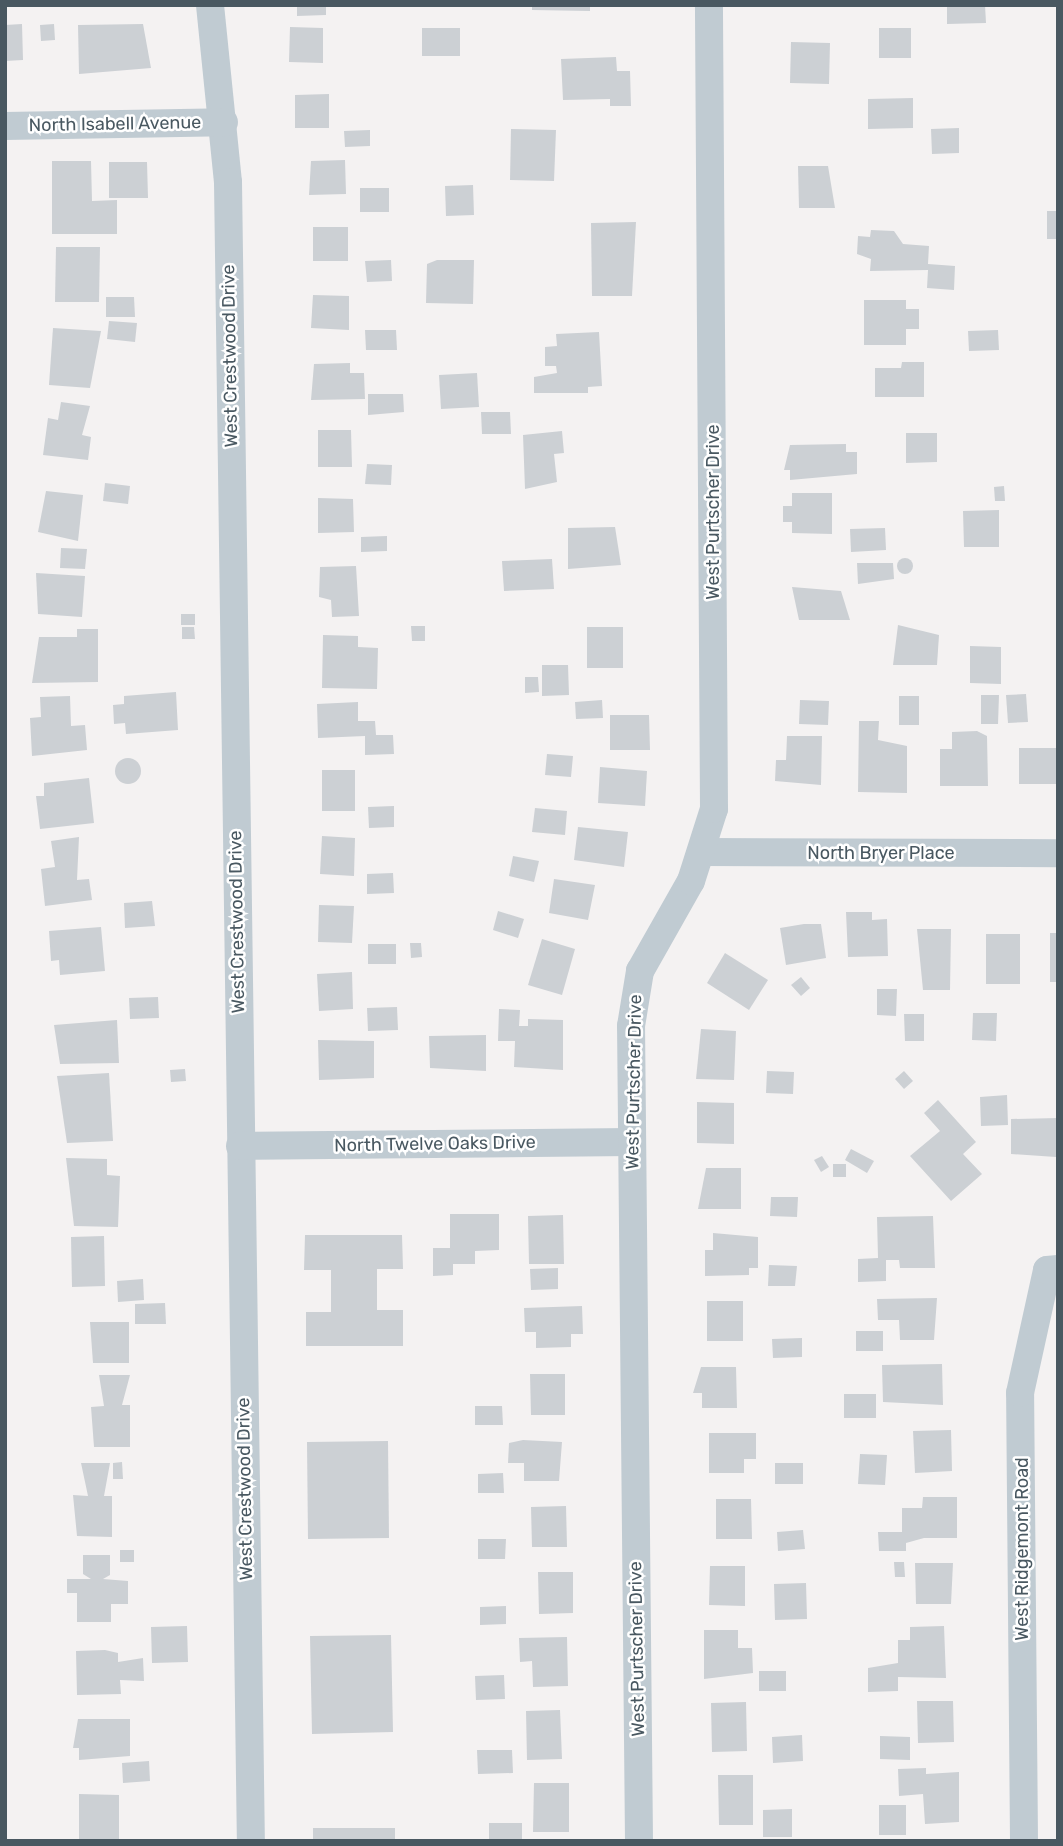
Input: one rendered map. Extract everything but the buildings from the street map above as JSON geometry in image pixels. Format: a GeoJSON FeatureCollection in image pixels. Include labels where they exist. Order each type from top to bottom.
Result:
{"type":"FeatureCollection","features":[{"type":"Feature","properties":{"kind":"street","name":"West Crestwood Drive"},"geometry":{"type":"LineString","coordinates":[[210,5],[224,122],[251,1841]]}},
{"type":"Feature","properties":{"kind":"street","name":"West Purtscher Drive"},"geometry":{"type":"LineString","coordinates":[[639,1841],[631,1142],[635,987],[704,852],[715,792],[709,5]]}},
{"type":"Feature","properties":{"kind":"street","name":"North Isabell Avenue"},"geometry":{"type":"LineString","coordinates":[[5,127],[224,122]]}},
{"type":"Feature","properties":{"kind":"street","name":"North Bryer Place"},"geometry":{"type":"LineString","coordinates":[[704,852],[1058,853]]}},
{"type":"Feature","properties":{"kind":"street","name":"North Twelve Oaks Drive"},"geometry":{"type":"LineString","coordinates":[[240,1146],[631,1142]]}},
{"type":"Feature","properties":{"kind":"street","name":"West Ridgemont Road"},"geometry":{"type":"LineString","coordinates":[[1024,1841],[1020,1393],[1047,1270],[1058,1269]]}}]}
